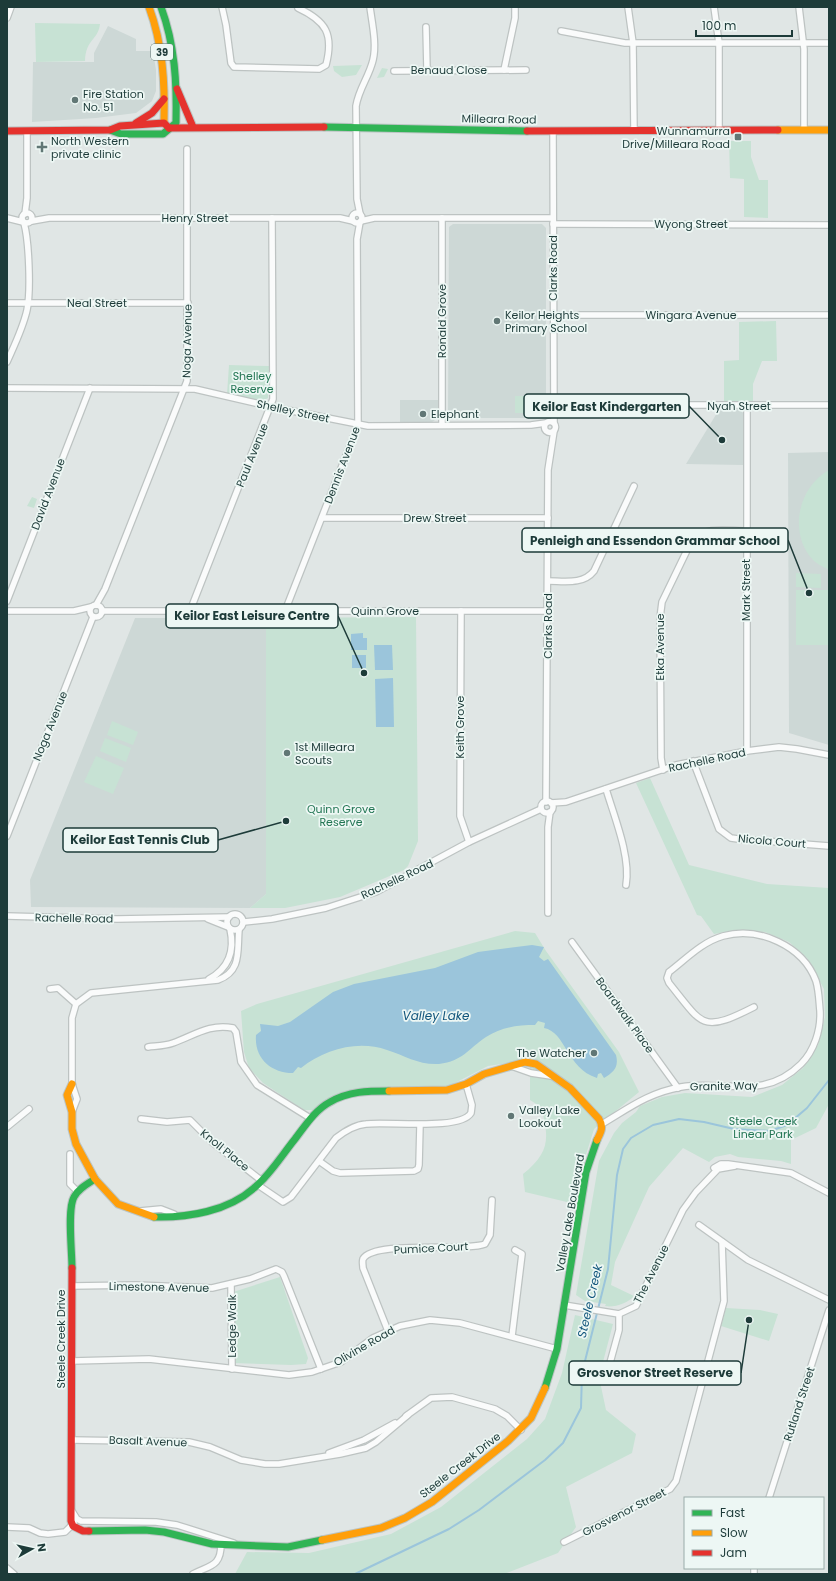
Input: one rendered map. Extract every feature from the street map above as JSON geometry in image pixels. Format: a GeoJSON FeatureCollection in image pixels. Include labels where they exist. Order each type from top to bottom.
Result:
{"type":"FeatureCollection","features":[{"type":"Feature","properties":{"kind":"street"},"geometry":{"type":"LineString","coordinates":[[7,18],[11,7]]}},
{"type":"Feature","properties":{"kind":"street","name":"39"},"geometry":{"type":"LineString","coordinates":[[149,7],[162,53],[164,123]]}},
{"type":"Feature","properties":{"kind":"street","name":"39"},"geometry":{"type":"LineString","coordinates":[[161,7],[172,42],[176,87],[176,123],[169,128]]}},
{"type":"Feature","properties":{"kind":"street"},"geometry":{"type":"LineString","coordinates":[[222,7],[231,63],[234,67],[320,69],[326,65],[328,40],[326,30],[321,21],[298,8]]}},
{"type":"Feature","properties":{"kind":"street","name":"Dennis Avenue"},"geometry":{"type":"LineString","coordinates":[[285,611],[358,425],[356,127],[358,93],[371,68],[374,58],[370,7]]}},
{"type":"Feature","properties":{"kind":"street"},"geometry":{"type":"LineString","coordinates":[[504,70],[515,18],[515,7]]}},
{"type":"Feature","properties":{"kind":"street"},"geometry":{"type":"LineString","coordinates":[[628,7],[633,43],[634,131]]}},
{"type":"Feature","properties":{"kind":"street"},"geometry":{"type":"LineString","coordinates":[[714,7],[719,43],[719,131]]}},
{"type":"Feature","properties":{"kind":"street"},"geometry":{"type":"LineString","coordinates":[[799,7],[804,43],[804,130]]}},
{"type":"Feature","properties":{"kind":"street"},"geometry":{"type":"LineString","coordinates":[[426,27],[427,70]]}},
{"type":"Feature","properties":{"kind":"street"},"geometry":{"type":"LineString","coordinates":[[562,31],[625,44],[829,43]]}},
{"type":"Feature","properties":{"kind":"street","name":"Benaud Close"},"geometry":{"type":"LineString","coordinates":[[394,71],[526,70]]}},
{"type":"Feature","properties":{"kind":"street"},"geometry":{"type":"LineString","coordinates":[[176,87],[193,127]]}},
{"type":"Feature","properties":{"kind":"street"},"geometry":{"type":"LineString","coordinates":[[134,124],[152,113],[164,100]]}},
{"type":"Feature","properties":{"kind":"street"},"geometry":{"type":"LineString","coordinates":[[164,123],[169,128]]}},
{"type":"Feature","properties":{"kind":"street","name":"Milleara Road"},"geometry":{"type":"LineString","coordinates":[[7,132],[110,130],[120,126],[134,124],[164,123]]}},
{"type":"Feature","properties":{"kind":"street","name":"Milleara Road"},"geometry":{"type":"LineString","coordinates":[[110,130],[121,134],[163,134],[169,128],[193,127],[356,127],[553,131],[829,130]]}},
{"type":"Feature","properties":{"kind":"street","name":"Clarks Road"},"geometry":{"type":"LineString","coordinates":[[548,913],[548,827],[550,806],[548,470],[554,431],[553,131]]}},
{"type":"Feature","properties":{"kind":"street"},"geometry":{"type":"LineString","coordinates":[[7,362],[25,316],[28,303],[27,132]]}},
{"type":"Feature","properties":{"kind":"street","name":"Noga Avenue"},"geometry":{"type":"LineString","coordinates":[[7,836],[92,615],[97,608],[105,589],[187,381],[187,149]]}},
{"type":"Feature","properties":{"kind":"street","name":"Henry Street"},"geometry":{"type":"LineString","coordinates":[[7,218],[553,218]]}},
{"type":"Feature","properties":{"kind":"street","name":"Paul Avenue"},"geometry":{"type":"LineString","coordinates":[[190,611],[273,399],[272,218]]}},
{"type":"Feature","properties":{"kind":"street","name":"Ronald Grove"},"geometry":{"type":"LineString","coordinates":[[442,218],[442,425]]}},
{"type":"Feature","properties":{"kind":"street","name":"Wyong Street"},"geometry":{"type":"LineString","coordinates":[[553,224],[829,225]]}},
{"type":"Feature","properties":{"kind":"street","name":"Neal Street"},"geometry":{"type":"LineString","coordinates":[[7,303],[188,304]]}},
{"type":"Feature","properties":{"kind":"street","name":"Wingara Avenue"},"geometry":{"type":"LineString","coordinates":[[553,315],[829,315]]}},
{"type":"Feature","properties":{"kind":"street","name":"Shelley Street"},"geometry":{"type":"LineString","coordinates":[[7,388],[185,388],[196,389],[271,407],[358,425],[547,426]]}},
{"type":"Feature","properties":{"kind":"street","name":"David Avenue"},"geometry":{"type":"LineString","coordinates":[[7,601],[90,388]]}},
{"type":"Feature","properties":{"kind":"street","name":"Clarks Road"},"geometry":{"type":"LineString","coordinates":[[550,451],[547,426],[553,405]]}},
{"type":"Feature","properties":{"kind":"street","name":"Nyah Street"},"geometry":{"type":"LineString","coordinates":[[553,405],[829,405]]}},
{"type":"Feature","properties":{"kind":"street","name":"Mark Street"},"geometry":{"type":"LineString","coordinates":[[747,405],[747,751]]}},
{"type":"Feature","properties":{"kind":"street"},"geometry":{"type":"LineString","coordinates":[[547,426],[554,423]]}},
{"type":"Feature","properties":{"kind":"street"},"geometry":{"type":"LineString","coordinates":[[547,426],[554,431]]}},
{"type":"Feature","properties":{"kind":"street"},"geometry":{"type":"LineString","coordinates":[[548,581],[579,581],[589,578],[594,571],[634,486]]}},
{"type":"Feature","properties":{"kind":"street","name":"Drew Street"},"geometry":{"type":"LineString","coordinates":[[322,518],[548,518]]}},
{"type":"Feature","properties":{"kind":"street","name":"Etka Avenue"},"geometry":{"type":"LineString","coordinates":[[663,770],[661,758],[660,618],[662,602],[692,540],[698,534],[705,531],[746,531]]}},
{"type":"Feature","properties":{"kind":"street"},"geometry":{"type":"LineString","coordinates":[[92,615],[99,616],[97,608]]}},
{"type":"Feature","properties":{"kind":"street","name":"Quinn Grove"},"geometry":{"type":"LineString","coordinates":[[7,611],[74,611],[97,608],[190,611],[548,611]]}},
{"type":"Feature","properties":{"kind":"street","name":"Quinn Grove"},"geometry":{"type":"LineString","coordinates":[[74,611],[92,615]]}},
{"type":"Feature","properties":{"kind":"street","name":"Keith Grove"},"geometry":{"type":"LineString","coordinates":[[461,611],[460,816],[469,842]]}},
{"type":"Feature","properties":{"kind":"street","name":"Rachelle Road"},"geometry":{"type":"LineString","coordinates":[[550,806],[693,761],[747,751],[779,747],[797,748],[829,755]]}},
{"type":"Feature","properties":{"kind":"street","name":"Nicola Court"},"geometry":{"type":"LineString","coordinates":[[693,761],[719,829],[725,834],[738,839],[829,846]]}},
{"type":"Feature","properties":{"kind":"street"},"geometry":{"type":"LineString","coordinates":[[606,789],[625,854],[627,869],[626,885]]}},
{"type":"Feature","properties":{"kind":"street"},"geometry":{"type":"LineString","coordinates":[[542,810],[542,805],[550,806]]}},
{"type":"Feature","properties":{"kind":"street"},"geometry":{"type":"LineString","coordinates":[[542,810],[550,806]]}},
{"type":"Feature","properties":{"kind":"street","name":"Clarks Road"},"geometry":{"type":"LineString","coordinates":[[542,810],[548,827]]}},
{"type":"Feature","properties":{"kind":"street","name":"Rachelle Road"},"geometry":{"type":"LineString","coordinates":[[244,922],[326,908],[376,892],[469,842],[542,810]]}},
{"type":"Feature","properties":{"kind":"street"},"geometry":{"type":"LineString","coordinates":[[207,980],[220,974],[229,960],[229,928],[227,922],[229,917],[238,914],[242,917],[244,922],[239,930],[236,964],[234,969],[226,977],[218,980],[91,993],[76,1004],[72,1026],[72,1084],[67,1095],[72,1112],[72,1129],[76,1144],[95,1179],[118,1204],[155,1217],[174,1214],[200,1213],[218,1209],[240,1199],[260,1183],[310,1118],[329,1102],[348,1094],[364,1091],[447,1090],[466,1084],[484,1074],[500,1069],[514,1067],[525,1062],[534,1064],[544,1069],[578,1096],[602,1124]]}},
{"type":"Feature","properties":{"kind":"street","name":"Rachelle Road"},"geometry":{"type":"LineString","coordinates":[[7,918],[229,917]]}},
{"type":"Feature","properties":{"kind":"street","name":"Rachelle Road"},"geometry":{"type":"LineString","coordinates":[[206,918],[229,928]]}},
{"type":"Feature","properties":{"kind":"street"},"geometry":{"type":"LineString","coordinates":[[229,928],[239,930]]}},
{"type":"Feature","properties":{"kind":"street","name":"Granite Way"},"geometry":{"type":"LineString","coordinates":[[602,1124],[641,1099],[660,1092],[678,1088],[702,1086],[746,1088],[767,1085],[784,1078],[802,1064],[812,1048],[821,1020],[819,996],[816,981],[795,953],[780,942],[760,935],[742,933],[725,935],[709,941],[669,972],[667,978],[669,983],[699,1019],[708,1023],[730,1020],[754,1007]]}},
{"type":"Feature","properties":{"kind":"street","name":"Boardwalk Place"},"geometry":{"type":"LineString","coordinates":[[572,942],[678,1088]]}},
{"type":"Feature","properties":{"kind":"street"},"geometry":{"type":"LineString","coordinates":[[229,960],[236,964]]}},
{"type":"Feature","properties":{"kind":"street"},"geometry":{"type":"LineString","coordinates":[[50,989],[58,988],[76,1004]]}},
{"type":"Feature","properties":{"kind":"street"},"geometry":{"type":"LineString","coordinates":[[148,1047],[170,1044],[204,1029],[222,1027],[233,1028],[236,1032],[241,1062],[257,1085],[310,1118]]}},
{"type":"Feature","properties":{"kind":"street"},"geometry":{"type":"LineString","coordinates":[[420,1124],[419,1166],[414,1171],[340,1173],[333,1171],[318,1161],[336,1138],[355,1126],[378,1123],[450,1123],[469,1116],[472,1105],[466,1084]]}},
{"type":"Feature","properties":{"kind":"street"},"geometry":{"type":"LineString","coordinates":[[7,1126],[29,1109]]}},
{"type":"Feature","properties":{"kind":"street","name":"Knoll Place"},"geometry":{"type":"LineString","coordinates":[[141,1119],[167,1122],[190,1120],[212,1142],[283,1202],[291,1198],[318,1161]]}},
{"type":"Feature","properties":{"kind":"street","name":"Valley Lake Boulevard"},"geometry":{"type":"LineString","coordinates":[[564,1305],[586,1172],[593,1147],[602,1131],[602,1124]]}},
{"type":"Feature","properties":{"kind":"street"},"geometry":{"type":"LineString","coordinates":[[70,1154],[70,1184],[78,1192]]}},
{"type":"Feature","properties":{"kind":"street","name":"The Avenue"},"geometry":{"type":"LineString","coordinates":[[619,1314],[636,1306],[683,1210],[714,1168],[721,1164],[790,1173],[829,1193]]}},
{"type":"Feature","properties":{"kind":"street","name":"Steele Creek Drive"},"geometry":{"type":"LineString","coordinates":[[95,1179],[78,1192],[72,1200],[70,1213],[72,1238],[71,1521],[73,1526],[78,1530],[145,1530],[164,1532],[203,1543],[288,1547],[381,1528],[405,1518],[432,1502],[520,1430],[531,1418],[547,1383],[557,1349],[564,1305]]}},
{"type":"Feature","properties":{"kind":"street","name":"Pumice Court"},"geometry":{"type":"LineString","coordinates":[[388,1331],[364,1268],[362,1261],[364,1258],[370,1254],[401,1248],[475,1246],[485,1244],[490,1235],[492,1200]]}},
{"type":"Feature","properties":{"kind":"street"},"geometry":{"type":"LineString","coordinates":[[699,1225],[748,1260],[829,1300]]}},
{"type":"Feature","properties":{"kind":"street","name":"Grosvenor Street"},"geometry":{"type":"LineString","coordinates":[[564,1542],[670,1489],[676,1481],[724,1301],[722,1242]]}},
{"type":"Feature","properties":{"kind":"street"},"geometry":{"type":"LineString","coordinates":[[512,1336],[522,1254],[515,1250]]}},
{"type":"Feature","properties":{"kind":"street","name":"Limestone Avenue"},"geometry":{"type":"LineString","coordinates":[[72,1286],[203,1288],[231,1284],[276,1269],[282,1272],[321,1369]]}},
{"type":"Feature","properties":{"kind":"street","name":"Ledge Walk"},"geometry":{"type":"LineString","coordinates":[[231,1284],[232,1369]]}},
{"type":"Feature","properties":{"kind":"street"},"geometry":{"type":"LineString","coordinates":[[564,1305],[619,1314],[619,1330],[605,1381]]}},
{"type":"Feature","properties":{"kind":"street","name":"Rutland Street"},"geometry":{"type":"LineString","coordinates":[[769,1497],[829,1310]]}},
{"type":"Feature","properties":{"kind":"street","name":"Olivine Road"},"geometry":{"type":"LineString","coordinates":[[72,1361],[149,1359],[289,1375],[321,1369],[341,1362],[373,1338],[400,1326],[415,1322],[444,1321],[460,1323],[557,1349]]}},
{"type":"Feature","properties":{"kind":"street","name":"Basalt Avenue"},"geometry":{"type":"LineString","coordinates":[[72,1440],[189,1442],[210,1447],[241,1460],[265,1464],[279,1464],[316,1458],[364,1440],[408,1414],[431,1398],[452,1396],[495,1409],[506,1416],[520,1430]]}},
{"type":"Feature","properties":{"kind":"street"},"geometry":{"type":"LineString","coordinates":[[7,1527],[29,1528],[40,1533],[48,1534],[65,1532],[73,1526],[77,1519],[72,1511]]}},
{"type":"Feature","properties":{"kind":"street","name":"Steele Creek Drive"},"geometry":{"type":"LineString","coordinates":[[77,1519],[88,1522],[156,1522],[177,1525],[235,1544]]}},
{"type":"Feature","properties":{"kind":"street"},"geometry":{"type":"LineString","coordinates":[[193,1574],[215,1564],[219,1559],[221,1544]]}},
{"type":"Feature","properties":{"kind":"street"},"geometry":{"type":"LineString","coordinates":[[7,1568],[14,1574]]}},
{"type":"Feature","properties":{"kind":"shaded area"},"geometry":{"type":"Polygon","coordinates":[[[108,26],[136,39],[136,51],[153,51],[156,70],[156,91],[152,101],[136,113],[96,118],[32,122],[33,62],[94,62],[94,53],[108,26]]]}},
{"type":"Feature","properties":{"kind":"shaded area","name":"Keilor Heights Primary School"},"geometry":{"type":"Polygon","coordinates":[[[453,224],[542,224],[546,228],[546,414],[542,418],[452,418],[448,414],[449,227],[453,224]]]}},
{"type":"Feature","properties":{"kind":"shaded area"},"geometry":{"type":"Polygon","coordinates":[[[400,400],[438,400],[438,418],[432,422],[400,422],[400,400]]]}},
{"type":"Feature","properties":{"kind":"shaded area"},"geometry":{"type":"Polygon","coordinates":[[[720,408],[736,408],[741,410],[743,413],[743,465],[686,464],[720,408]]]}},
{"type":"Feature","properties":{"kind":"shaded area"},"geometry":{"type":"Polygon","coordinates":[[[829,452],[829,745],[789,733],[788,453],[829,452]]]}},
{"type":"Feature","properties":{"kind":"shaded area"},"geometry":{"type":"Polygon","coordinates":[[[135,618],[266,618],[266,894],[250,908],[31,907],[30,880],[135,618]]]}},
{"type":"Feature","properties":{"kind":"green space"},"geometry":{"type":"Polygon","coordinates":[[[35,23],[100,24],[97,34],[87,48],[85,61],[36,62],[35,23]]]}},
{"type":"Feature","properties":{"kind":"green space"},"geometry":{"type":"Polygon","coordinates":[[[362,65],[356,75],[342,77],[334,71],[333,66],[362,65]]]}},
{"type":"Feature","properties":{"kind":"green space"},"geometry":{"type":"Polygon","coordinates":[[[382,68],[388,69],[384,77],[377,78],[382,68]]]}},
{"type":"Feature","properties":{"kind":"green space"},"geometry":{"type":"Polygon","coordinates":[[[729,141],[751,141],[751,157],[759,180],[768,180],[768,218],[744,217],[744,179],[730,178],[729,141]]]}},
{"type":"Feature","properties":{"kind":"green space"},"geometry":{"type":"Polygon","coordinates":[[[776,321],[777,361],[762,361],[753,384],[753,402],[724,402],[724,361],[739,360],[739,322],[776,321]]]}},
{"type":"Feature","properties":{"kind":"green space","name":"Shelley Reserve"},"geometry":{"type":"Polygon","coordinates":[[[229,365],[269,366],[268,398],[262,401],[227,394],[229,365]]]}},
{"type":"Feature","properties":{"kind":"green space"},"geometry":{"type":"Polygon","coordinates":[[[515,396],[537,396],[537,413],[515,413],[515,396]]]}},
{"type":"Feature","properties":{"kind":"green space"},"geometry":{"type":"Polygon","coordinates":[[[829,470],[829,570],[813,560],[805,549],[799,524],[800,511],[810,487],[818,478],[829,470]]]}},
{"type":"Feature","properties":{"kind":"green space"},"geometry":{"type":"Polygon","coordinates":[[[32,497],[37,499],[34,508],[27,506],[32,497]]]}},
{"type":"Feature","properties":{"kind":"green space"},"geometry":{"type":"Polygon","coordinates":[[[796,573],[821,574],[821,588],[796,587],[796,573]]]}},
{"type":"Feature","properties":{"kind":"green space"},"geometry":{"type":"Polygon","coordinates":[[[796,590],[829,590],[829,645],[796,645],[796,590]]]}},
{"type":"Feature","properties":{"kind":"green space","name":"Quinn Grove Reserve"},"geometry":{"type":"Polygon","coordinates":[[[416,617],[418,841],[408,866],[404,870],[340,897],[285,908],[250,908],[266,894],[266,618],[416,617]]]}},
{"type":"Feature","properties":{"kind":"green space"},"geometry":{"type":"Polygon","coordinates":[[[112,721],[138,732],[133,745],[107,735],[112,721]]]}},
{"type":"Feature","properties":{"kind":"green space"},"geometry":{"type":"Polygon","coordinates":[[[105,738],[131,748],[126,762],[100,751],[105,738]]]}},
{"type":"Feature","properties":{"kind":"green space"},"geometry":{"type":"Polygon","coordinates":[[[96,756],[124,768],[113,794],[84,782],[96,756]]]}},
{"type":"Feature","properties":{"kind":"green space","name":"Steele Creek Linear Park"},"geometry":{"type":"Polygon","coordinates":[[[650,778],[689,865],[767,884],[829,888],[829,1104],[816,1128],[791,1140],[791,1164],[781,1161],[738,1157],[730,1154],[715,1157],[709,1162],[683,1148],[649,1187],[615,1262],[611,1285],[634,1296],[625,1303],[617,1306],[605,1306],[606,1304],[585,1301],[576,1295],[599,1161],[614,1133],[622,1123],[636,1112],[640,1106],[662,1097],[685,1093],[752,1097],[782,1085],[803,1068],[818,1045],[825,1017],[824,989],[807,958],[789,942],[765,932],[737,930],[714,934],[701,916],[697,915],[636,783],[650,778]]]}},
{"type":"Feature","properties":{"kind":"green space"},"geometry":{"type":"Polygon","coordinates":[[[515,931],[535,933],[546,951],[619,1052],[639,1092],[594,1129],[571,1203],[525,1192],[523,1174],[538,1159],[545,1145],[546,1137],[546,1128],[541,1107],[530,1100],[530,1060],[488,1066],[449,1086],[358,1089],[337,1096],[313,1110],[304,1110],[263,1083],[249,1068],[244,1052],[241,1011],[257,1004],[515,931]]]}},
{"type":"Feature","properties":{"kind":"green space"},"geometry":{"type":"Polygon","coordinates":[[[280,1277],[308,1358],[306,1364],[231,1363],[230,1293],[280,1277]]]}},
{"type":"Feature","properties":{"kind":"green space"},"geometry":{"type":"Polygon","coordinates":[[[726,1308],[760,1310],[778,1314],[769,1341],[721,1326],[726,1308]]]}},
{"type":"Feature","properties":{"kind":"green space"},"geometry":{"type":"Polygon","coordinates":[[[575,1315],[613,1324],[599,1377],[606,1410],[636,1434],[632,1453],[566,1487],[576,1527],[558,1553],[504,1574],[235,1574],[247,1552],[309,1553],[391,1534],[441,1507],[527,1439],[545,1419],[562,1373],[575,1315]]]}},
{"type":"Feature","properties":{"kind":"water"},"geometry":{"type":"Polygon","coordinates":[[[363,633],[363,638],[367,638],[367,650],[351,650],[351,634],[363,633]]]}},
{"type":"Feature","properties":{"kind":"water"},"geometry":{"type":"Polygon","coordinates":[[[374,645],[392,645],[393,670],[375,670],[374,645]]]}},
{"type":"Feature","properties":{"kind":"water"},"geometry":{"type":"Polygon","coordinates":[[[352,655],[366,655],[366,668],[352,668],[352,655]]]}},
{"type":"Feature","properties":{"kind":"water"},"geometry":{"type":"Polygon","coordinates":[[[393,678],[394,727],[376,727],[375,679],[393,678]]]}},
{"type":"Feature","properties":{"kind":"water","name":"Valley Lake"},"geometry":{"type":"Polygon","coordinates":[[[532,945],[544,947],[539,957],[544,961],[548,959],[616,1055],[617,1063],[611,1074],[604,1078],[601,1073],[598,1074],[597,1078],[587,1073],[572,1059],[557,1036],[544,1028],[545,1023],[538,1021],[535,1025],[522,1025],[498,1031],[480,1041],[460,1057],[439,1064],[418,1062],[376,1047],[353,1046],[331,1051],[310,1061],[301,1068],[298,1067],[293,1073],[271,1067],[261,1057],[258,1051],[256,1035],[261,1031],[260,1024],[278,1026],[290,1022],[333,992],[354,984],[435,968],[478,952],[532,945]]]}},
{"type":"Feature","properties":{"kind":"waterway","name":"Steele Creek"},"geometry":{"type":"LineString","coordinates":[[355,1574],[449,1529],[479,1510],[545,1460],[563,1443],[581,1408],[582,1373],[608,1269],[617,1175],[623,1149],[631,1138],[653,1125],[679,1119],[704,1122],[734,1129],[770,1131],[787,1125],[807,1108],[829,1080]]}},
{"type":"Feature","properties":{"kind":"traffic: fast"},"geometry":{"type":"LineString","coordinates":[[110,130],[121,134],[163,134],[176,123],[174,64],[166,21],[161,7]]}},
{"type":"Feature","properties":{"kind":"traffic: fast"},"geometry":{"type":"LineString","coordinates":[[324,127],[527,131]]}},
{"type":"Feature","properties":{"kind":"traffic: fast"},"geometry":{"type":"LineString","coordinates":[[154,1217],[180,1216],[207,1212],[220,1208],[244,1196],[254,1188],[276,1165],[311,1119],[325,1105],[337,1098],[351,1094],[389,1091]]}},
{"type":"Feature","properties":{"kind":"traffic: fast"},"geometry":{"type":"LineString","coordinates":[[545,1388],[557,1349],[586,1172],[597,1140]]}},
{"type":"Feature","properties":{"kind":"traffic: fast"},"geometry":{"type":"LineString","coordinates":[[72,1268],[70,1220],[72,1203],[78,1192],[95,1179]]}},
{"type":"Feature","properties":{"kind":"traffic: fast"},"geometry":{"type":"LineString","coordinates":[[89,1531],[145,1530],[164,1532],[212,1544],[288,1547],[322,1540]]}},
{"type":"Feature","properties":{"kind":"traffic: slow"},"geometry":{"type":"LineString","coordinates":[[149,7],[154,21],[162,64],[164,123]]}},
{"type":"Feature","properties":{"kind":"traffic: slow"},"geometry":{"type":"LineString","coordinates":[[778,130],[829,130]]}},
{"type":"Feature","properties":{"kind":"traffic: slow"},"geometry":{"type":"LineString","coordinates":[[389,1091],[447,1090],[466,1084],[484,1074],[525,1062],[536,1064],[570,1088],[599,1119],[602,1127],[597,1140]]}},
{"type":"Feature","properties":{"kind":"traffic: slow"},"geometry":{"type":"LineString","coordinates":[[72,1084],[67,1095],[72,1112],[72,1129],[76,1144],[95,1179],[118,1204],[154,1217]]}},
{"type":"Feature","properties":{"kind":"traffic: slow"},"geometry":{"type":"LineString","coordinates":[[322,1540],[381,1528],[405,1518],[432,1502],[508,1441],[531,1418],[545,1388]]}},
{"type":"Feature","properties":{"kind":"traffic: jam"},"geometry":{"type":"LineString","coordinates":[[177,89],[193,127]]}},
{"type":"Feature","properties":{"kind":"traffic: jam"},"geometry":{"type":"LineString","coordinates":[[136,123],[152,113],[164,99]]}},
{"type":"Feature","properties":{"kind":"traffic: jam"},"geometry":{"type":"LineString","coordinates":[[7,131],[110,130],[120,126],[164,123],[169,128]]}},
{"type":"Feature","properties":{"kind":"traffic: jam"},"geometry":{"type":"LineString","coordinates":[[169,128],[324,127]]}},
{"type":"Feature","properties":{"kind":"traffic: jam"},"geometry":{"type":"LineString","coordinates":[[527,131],[778,130]]}},
{"type":"Feature","properties":{"kind":"traffic: jam"},"geometry":{"type":"LineString","coordinates":[[72,1268],[71,1521],[73,1526],[83,1531],[89,1531]]}},
{"type":"Feature","properties":{"kind":"place","name":"Fire Station No. 51"},"geometry":{"type":"Point","coordinates":[75,100]}},
{"type":"Feature","properties":{"kind":"place","name":"Wunnamurra Drive/Milleara Road"},"geometry":{"type":"Point","coordinates":[738,137]}},
{"type":"Feature","properties":{"kind":"place","name":"North Western private clinic"},"geometry":{"type":"Point","coordinates":[42,147]}},
{"type":"Feature","properties":{"kind":"place","name":"Keilor Heights Primary School"},"geometry":{"type":"Point","coordinates":[497,321]}},
{"type":"Feature","properties":{"kind":"place","name":"Elephant"},"geometry":{"type":"Point","coordinates":[423,414]}},
{"type":"Feature","properties":{"kind":"place","name":"Keilor East Kindergarten"},"geometry":{"type":"Point","coordinates":[722,440]}},
{"type":"Feature","properties":{"kind":"place","name":"Penleigh and Essendon Grammar School"},"geometry":{"type":"Point","coordinates":[809,593]}},
{"type":"Feature","properties":{"kind":"place","name":"Keilor East Leisure Centre"},"geometry":{"type":"Point","coordinates":[364,673]}},
{"type":"Feature","properties":{"kind":"place","name":"1st Milleara Scouts"},"geometry":{"type":"Point","coordinates":[287,753]}},
{"type":"Feature","properties":{"kind":"place","name":"Keilor East Tennis Club"},"geometry":{"type":"Point","coordinates":[286,821]}},
{"type":"Feature","properties":{"kind":"place","name":"The Watcher"},"geometry":{"type":"Point","coordinates":[594,1053]}},
{"type":"Feature","properties":{"kind":"place","name":"Valley Lake Lookout"},"geometry":{"type":"Point","coordinates":[511,1116]}},
{"type":"Feature","properties":{"kind":"place","name":"Grosvenor Street Reserve"},"geometry":{"type":"Point","coordinates":[749,1320]}}]}
